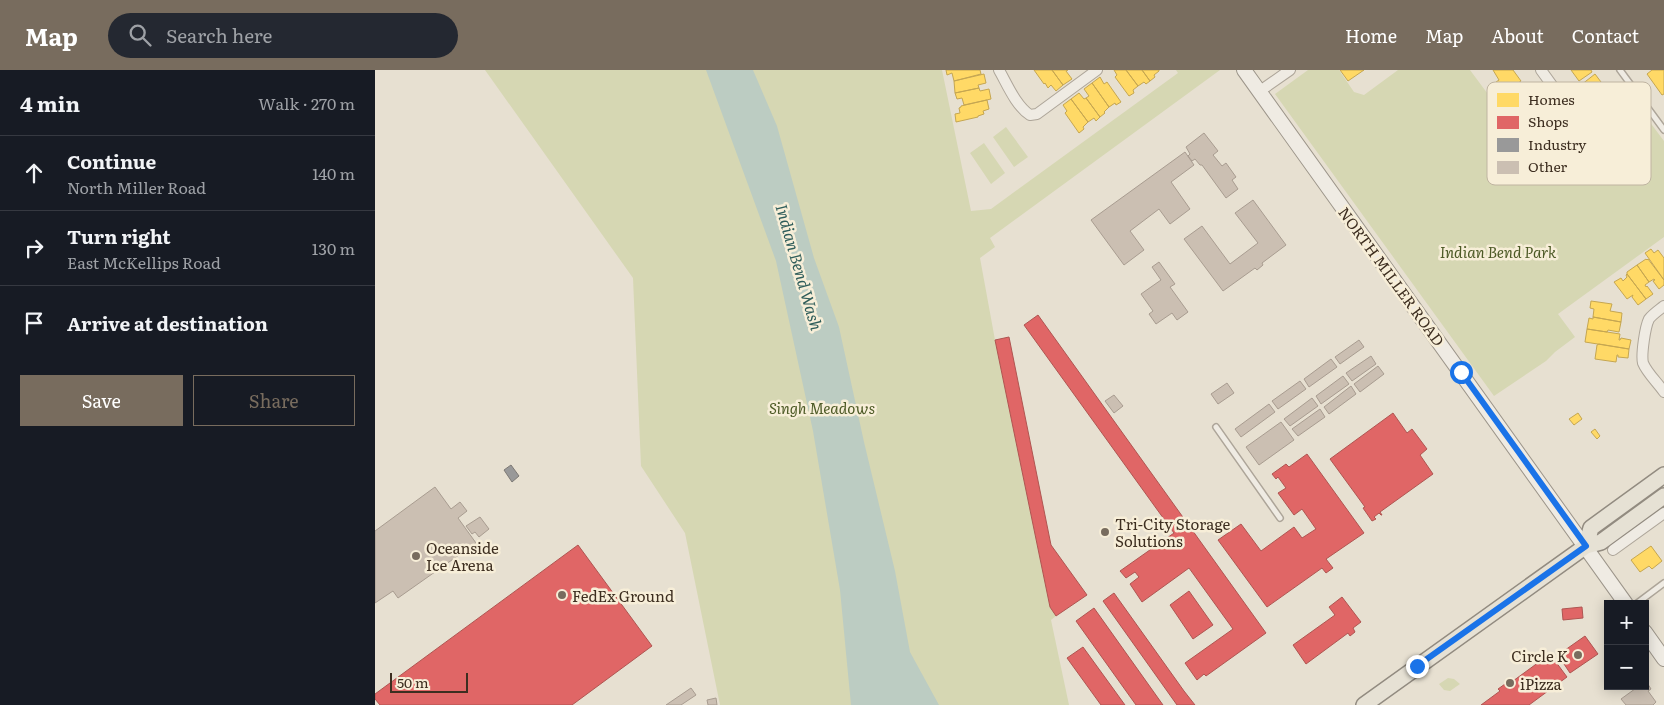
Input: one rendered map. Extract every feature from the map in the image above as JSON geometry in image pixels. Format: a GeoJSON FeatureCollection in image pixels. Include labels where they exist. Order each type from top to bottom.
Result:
{"type":"FeatureCollection","features":[{"type":"Feature","properties":{"kind":"main road"},"geometry":{"type":"LineString","coordinates":[[1586,546],[1591,528],[1664,475]]}},
{"type":"Feature","properties":{"kind":"main road"},"geometry":{"type":"LineString","coordinates":[[1364,705],[1586,546],[1601,542],[1664,496]]}},
{"type":"Feature","properties":{"kind":"street"},"geometry":{"type":"LineString","coordinates":[[999,70],[1019,104],[1030,115],[1037,114],[1097,70]]}},
{"type":"Feature","properties":{"kind":"street","name":"NORTH MILLER ROAD"},"geometry":{"type":"LineString","coordinates":[[1244,70],[1586,546],[1622,600]]}},
{"type":"Feature","properties":{"kind":"street"},"geometry":{"type":"LineString","coordinates":[[1260,92],[1289,70]]}},
{"type":"Feature","properties":{"kind":"street"},"geometry":{"type":"LineString","coordinates":[[1541,70],[1550,82]]}},
{"type":"Feature","properties":{"kind":"street"},"geometry":{"type":"LineString","coordinates":[[1664,306],[1653,314],[1647,326],[1642,355],[1643,362],[1664,392]]}},
{"type":"Feature","properties":{"kind":"street"},"geometry":{"type":"LineString","coordinates":[[1613,550],[1664,513]]}},
{"type":"Feature","properties":{"kind":"street"},"geometry":{"type":"LineString","coordinates":[[1649,637],[1664,658]]}},
{"type":"Feature","properties":{"kind":"lane"},"geometry":{"type":"LineString","coordinates":[[1620,70],[1629,82]]}},
{"type":"Feature","properties":{"kind":"lane"},"geometry":{"type":"LineString","coordinates":[[1651,112],[1664,130]]}},
{"type":"Feature","properties":{"kind":"lane"},"geometry":{"type":"LineString","coordinates":[[1217,426],[1280,518]]}},
{"type":"Feature","properties":{"kind":"lane"},"geometry":{"type":"LineString","coordinates":[[1641,600],[1664,583]]}},
{"type":"Feature","properties":{"kind":"green space","name":"Singh Meadows"},"geometry":{"type":"Polygon","coordinates":[[[485,70],[942,70],[971,211],[991,209],[1178,73],[1176,70],[1220,70],[990,238],[995,247],[980,258],[1050,607],[1056,616],[1051,620],[1069,705],[720,705],[685,533],[641,466],[633,278],[485,70]]]}},
{"type":"Feature","properties":{"kind":"green space","name":"Indian Bend Park"},"geometry":{"type":"Polygon","coordinates":[[[1308,70],[1339,70],[1354,92],[1364,95],[1398,70],[1470,70],[1487,93],[1487,185],[1651,185],[1651,124],[1664,141],[1664,237],[1558,314],[1575,337],[1546,361],[1494,396],[1275,94],[1308,70]]]}},
{"type":"Feature","properties":{"kind":"green space"},"geometry":{"type":"Polygon","coordinates":[[[1006,127],[1028,157],[1014,167],[993,137],[1006,127]]]}},
{"type":"Feature","properties":{"kind":"green space"},"geometry":{"type":"Polygon","coordinates":[[[984,143],[1005,173],[991,184],[970,153],[984,143]]]}},
{"type":"Feature","properties":{"kind":"green space"},"geometry":{"type":"Polygon","coordinates":[[[1448,678],[1454,679],[1460,684],[1450,691],[1444,690],[1439,684],[1448,678]]]}},
{"type":"Feature","properties":{"kind":"water","name":"Indian Bend Wash"},"geometry":{"type":"Polygon","coordinates":[[[706,70],[753,70],[777,126],[814,258],[839,327],[895,571],[910,652],[939,705],[851,705],[840,590],[813,431],[776,261],[706,70]]]}},
{"type":"Feature","properties":{"kind":"building: Homes"},"geometry":{"type":"Polygon","coordinates":[[[946,70],[980,70],[981,74],[954,81],[952,73],[947,75],[946,70]]]}},
{"type":"Feature","properties":{"kind":"building: Homes"},"geometry":{"type":"Polygon","coordinates":[[[1034,70],[1052,70],[1063,85],[1056,91],[1051,85],[1048,88],[1034,70]]]}},
{"type":"Feature","properties":{"kind":"building: Homes"},"geometry":{"type":"Polygon","coordinates":[[[1052,70],[1068,70],[1066,71],[1072,79],[1063,85],[1052,70]]]}},
{"type":"Feature","properties":{"kind":"building: Homes"},"geometry":{"type":"Polygon","coordinates":[[[1114,70],[1126,70],[1138,86],[1133,90],[1134,93],[1129,96],[1115,77],[1117,75],[1114,70]]]}},
{"type":"Feature","properties":{"kind":"building: Homes"},"geometry":{"type":"Polygon","coordinates":[[[1126,70],[1142,70],[1150,81],[1138,86],[1126,70]]]}},
{"type":"Feature","properties":{"kind":"building: Homes"},"geometry":{"type":"Polygon","coordinates":[[[1142,70],[1159,70],[1159,71],[1150,81],[1142,70]]]}},
{"type":"Feature","properties":{"kind":"building: Homes"},"geometry":{"type":"Polygon","coordinates":[[[1340,70],[1364,70],[1348,81],[1340,70]]]}},
{"type":"Feature","properties":{"kind":"building: Homes"},"geometry":{"type":"Polygon","coordinates":[[[1493,70],[1513,70],[1521,81],[1496,82],[1499,80],[1493,70]]]}},
{"type":"Feature","properties":{"kind":"building: Homes"},"geometry":{"type":"Polygon","coordinates":[[[1571,70],[1591,70],[1592,72],[1579,81],[1571,70]]]}},
{"type":"Feature","properties":{"kind":"building: Homes"},"geometry":{"type":"Polygon","coordinates":[[[1652,70],[1664,70],[1664,94],[1662,95],[1647,74],[1652,70]]]}},
{"type":"Feature","properties":{"kind":"building: Homes"},"geometry":{"type":"Polygon","coordinates":[[[984,74],[986,83],[978,85],[979,88],[955,93],[954,81],[984,74]]]}},
{"type":"Feature","properties":{"kind":"building: Homes"},"geometry":{"type":"Polygon","coordinates":[[[1595,74],[1601,82],[1585,82],[1595,74]]]}},
{"type":"Feature","properties":{"kind":"building: Homes"},"geometry":{"type":"Polygon","coordinates":[[[1100,77],[1104,84],[1107,82],[1121,102],[1109,107],[1092,83],[1100,77]]]}},
{"type":"Feature","properties":{"kind":"building: Homes"},"geometry":{"type":"Polygon","coordinates":[[[1092,83],[1109,107],[1100,117],[1086,98],[1089,96],[1084,89],[1092,83]]]}},
{"type":"Feature","properties":{"kind":"building: Homes"},"geometry":{"type":"Polygon","coordinates":[[[979,88],[980,91],[989,89],[991,99],[964,105],[962,98],[957,99],[955,93],[979,88]]]}},
{"type":"Feature","properties":{"kind":"building: Homes"},"geometry":{"type":"Polygon","coordinates":[[[1079,93],[1084,99],[1086,98],[1100,117],[1096,121],[1094,118],[1088,122],[1071,99],[1079,93]]]}},
{"type":"Feature","properties":{"kind":"building: Homes"},"geometry":{"type":"Polygon","coordinates":[[[1071,99],[1088,122],[1079,133],[1065,113],[1067,111],[1063,105],[1071,99]]]}},
{"type":"Feature","properties":{"kind":"building: Homes"},"geometry":{"type":"Polygon","coordinates":[[[987,100],[989,109],[983,111],[984,114],[956,122],[955,114],[960,113],[959,108],[961,106],[987,100]]]}},
{"type":"Feature","properties":{"kind":"building: Homes"},"geometry":{"type":"Polygon","coordinates":[[[1651,249],[1654,253],[1658,250],[1664,258],[1664,280],[1645,253],[1651,249]]]}},
{"type":"Feature","properties":{"kind":"building: Homes"},"geometry":{"type":"Polygon","coordinates":[[[1648,259],[1664,280],[1664,285],[1659,289],[1653,281],[1655,280],[1649,282],[1637,265],[1648,259]]]}},
{"type":"Feature","properties":{"kind":"building: Homes"},"geometry":{"type":"Polygon","coordinates":[[[1637,265],[1649,282],[1645,285],[1646,287],[1653,294],[1646,299],[1627,274],[1637,265]]]}},
{"type":"Feature","properties":{"kind":"building: Homes"},"geometry":{"type":"Polygon","coordinates":[[[1627,274],[1646,299],[1638,305],[1632,297],[1633,295],[1627,299],[1614,282],[1621,278],[1623,281],[1627,274]]]}},
{"type":"Feature","properties":{"kind":"building: Homes"},"geometry":{"type":"Polygon","coordinates":[[[1591,301],[1612,304],[1610,311],[1622,313],[1621,322],[1593,317],[1594,309],[1590,308],[1591,301]]]}},
{"type":"Feature","properties":{"kind":"building: Homes"},"geometry":{"type":"Polygon","coordinates":[[[1593,317],[1621,322],[1619,332],[1587,329],[1589,318],[1593,319],[1593,317]]]}},
{"type":"Feature","properties":{"kind":"building: Homes"},"geometry":{"type":"Polygon","coordinates":[[[1587,329],[1620,334],[1619,340],[1621,338],[1631,340],[1629,349],[1585,342],[1587,329]]]}},
{"type":"Feature","properties":{"kind":"building: Homes"},"geometry":{"type":"Polygon","coordinates":[[[1597,345],[1629,349],[1628,358],[1618,357],[1617,355],[1616,362],[1595,359],[1597,345]]]}},
{"type":"Feature","properties":{"kind":"building: Homes"},"geometry":{"type":"Polygon","coordinates":[[[1578,413],[1582,419],[1574,425],[1569,419],[1578,413]]]}},
{"type":"Feature","properties":{"kind":"building: Homes"},"geometry":{"type":"Polygon","coordinates":[[[1595,429],[1600,436],[1597,439],[1591,432],[1595,429]]]}},
{"type":"Feature","properties":{"kind":"building: Homes"},"geometry":{"type":"Polygon","coordinates":[[[1651,546],[1662,561],[1652,569],[1649,566],[1640,572],[1631,560],[1651,546]]]}},
{"type":"Feature","properties":{"kind":"building: Shops"},"geometry":{"type":"Polygon","coordinates":[[[1038,315],[1266,633],[1206,676],[1204,674],[1197,680],[1185,663],[1233,629],[1189,568],[1142,602],[1130,584],[1139,577],[1135,572],[1126,578],[1120,571],[1174,533],[1024,325],[1038,315]]]}},
{"type":"Feature","properties":{"kind":"building: Shops"},"geometry":{"type":"Polygon","coordinates":[[[1009,337],[1051,545],[1087,595],[1056,616],[1050,607],[995,340],[1009,337]]]}},
{"type":"Feature","properties":{"kind":"building: Shops"},"geometry":{"type":"Polygon","coordinates":[[[1393,413],[1407,433],[1412,429],[1427,449],[1420,455],[1433,474],[1380,512],[1382,515],[1379,513],[1374,517],[1376,519],[1372,521],[1363,508],[1365,507],[1330,459],[1393,413]]]}},
{"type":"Feature","properties":{"kind":"building: Shops"},"geometry":{"type":"Polygon","coordinates":[[[1307,454],[1364,533],[1326,559],[1333,568],[1326,573],[1322,568],[1267,607],[1218,540],[1241,524],[1261,551],[1294,527],[1302,538],[1316,529],[1302,509],[1294,515],[1278,493],[1286,488],[1278,477],[1276,479],[1272,474],[1286,464],[1289,467],[1307,454]]]}},
{"type":"Feature","properties":{"kind":"building: Shops","name":"FedEx Ground"},"geometry":{"type":"Polygon","coordinates":[[[578,545],[652,646],[572,705],[380,705],[375,699],[375,694],[578,545]]]}},
{"type":"Feature","properties":{"kind":"building: Shops"},"geometry":{"type":"Polygon","coordinates":[[[1189,591],[1213,625],[1193,639],[1170,605],[1189,591]]]}},
{"type":"Feature","properties":{"kind":"building: Shops"},"geometry":{"type":"Polygon","coordinates":[[[1114,593],[1195,705],[1177,705],[1103,601],[1114,593]]]}},
{"type":"Feature","properties":{"kind":"building: Shops"},"geometry":{"type":"Polygon","coordinates":[[[1342,597],[1361,622],[1353,628],[1355,632],[1350,636],[1348,633],[1306,664],[1293,645],[1335,615],[1329,607],[1342,597]]]}},
{"type":"Feature","properties":{"kind":"building: Shops","name":"Circle K"},"geometry":{"type":"Polygon","coordinates":[[[1582,607],[1583,618],[1563,620],[1562,609],[1582,607]]]}},
{"type":"Feature","properties":{"kind":"building: Shops"},"geometry":{"type":"Polygon","coordinates":[[[1094,608],[1163,705],[1136,705],[1076,621],[1094,608]]]}},
{"type":"Feature","properties":{"kind":"building: Shops","name":"Circle K"},"geometry":{"type":"Polygon","coordinates":[[[1585,636],[1598,654],[1570,673],[1558,655],[1585,636]]]}},
{"type":"Feature","properties":{"kind":"building: Shops"},"geometry":{"type":"Polygon","coordinates":[[[1083,647],[1125,705],[1101,705],[1067,658],[1083,647]]]}},
{"type":"Feature","properties":{"kind":"building: Shops"},"geometry":{"type":"Polygon","coordinates":[[[1550,654],[1567,677],[1529,705],[1481,705],[1500,691],[1498,689],[1512,679],[1513,681],[1550,654]]]}},
{"type":"Feature","properties":{"kind":"building: Industry"},"geometry":{"type":"Polygon","coordinates":[[[511,465],[519,476],[512,482],[504,470],[511,465]]]}},
{"type":"Feature","properties":{"kind":"building: Other"},"geometry":{"type":"Polygon","coordinates":[[[1204,133],[1218,151],[1213,155],[1222,166],[1226,163],[1236,177],[1232,180],[1238,189],[1226,198],[1202,165],[1195,159],[1192,161],[1188,156],[1190,154],[1186,147],[1204,133]]]}},
{"type":"Feature","properties":{"kind":"building: Other"},"geometry":{"type":"Polygon","coordinates":[[[1185,152],[1194,165],[1171,182],[1190,209],[1170,224],[1159,209],[1130,231],[1144,250],[1124,265],[1091,220],[1185,152]]]}},
{"type":"Feature","properties":{"kind":"building: Other"},"geometry":{"type":"Polygon","coordinates":[[[1253,200],[1286,245],[1262,263],[1263,265],[1257,270],[1255,268],[1223,291],[1184,239],[1202,226],[1230,264],[1258,243],[1235,213],[1253,200]]]}},
{"type":"Feature","properties":{"kind":"building: Other"},"geometry":{"type":"Polygon","coordinates":[[[1159,262],[1175,284],[1170,287],[1188,312],[1177,320],[1172,313],[1156,324],[1149,314],[1153,311],[1141,294],[1161,280],[1152,267],[1159,262]]]}},
{"type":"Feature","properties":{"kind":"building: Other"},"geometry":{"type":"Polygon","coordinates":[[[1359,340],[1364,347],[1340,364],[1335,357],[1359,340]]]}},
{"type":"Feature","properties":{"kind":"building: Other"},"geometry":{"type":"Polygon","coordinates":[[[1371,356],[1376,364],[1352,381],[1346,373],[1371,356]]]}},
{"type":"Feature","properties":{"kind":"building: Other"},"geometry":{"type":"Polygon","coordinates":[[[1331,359],[1337,367],[1309,387],[1304,379],[1331,359]]]}},
{"type":"Feature","properties":{"kind":"building: Other"},"geometry":{"type":"Polygon","coordinates":[[[1378,366],[1384,374],[1360,392],[1354,384],[1378,366]]]}},
{"type":"Feature","properties":{"kind":"building: Other"},"geometry":{"type":"Polygon","coordinates":[[[1343,376],[1349,384],[1321,404],[1316,396],[1343,376]]]}},
{"type":"Feature","properties":{"kind":"building: Other"},"geometry":{"type":"Polygon","coordinates":[[[1300,381],[1306,389],[1278,409],[1272,401],[1300,381]]]}},
{"type":"Feature","properties":{"kind":"building: Other"},"geometry":{"type":"Polygon","coordinates":[[[1227,383],[1234,393],[1218,404],[1211,394],[1227,383]]]}},
{"type":"Feature","properties":{"kind":"building: Other"},"geometry":{"type":"Polygon","coordinates":[[[1351,386],[1356,394],[1329,414],[1324,407],[1351,386]]]}},
{"type":"Feature","properties":{"kind":"building: Other"},"geometry":{"type":"Polygon","coordinates":[[[1114,395],[1123,406],[1114,413],[1105,401],[1114,395]]]}},
{"type":"Feature","properties":{"kind":"building: Other"},"geometry":{"type":"Polygon","coordinates":[[[1312,398],[1318,406],[1290,426],[1284,419],[1312,398]]]}},
{"type":"Feature","properties":{"kind":"building: Other"},"geometry":{"type":"Polygon","coordinates":[[[1269,404],[1275,412],[1241,437],[1235,429],[1269,404]]]}},
{"type":"Feature","properties":{"kind":"building: Other"},"geometry":{"type":"Polygon","coordinates":[[[1320,409],[1325,417],[1298,436],[1292,429],[1320,409]]]}},
{"type":"Feature","properties":{"kind":"building: Other"},"geometry":{"type":"Polygon","coordinates":[[[1281,422],[1294,440],[1259,465],[1246,447],[1281,422]]]}},
{"type":"Feature","properties":{"kind":"building: Other","name":"Oceanside Ice Arena"},"geometry":{"type":"Polygon","coordinates":[[[435,487],[451,509],[460,502],[467,511],[458,518],[476,543],[398,598],[393,591],[375,603],[375,531],[435,487]]]}},
{"type":"Feature","properties":{"kind":"building: Other"},"geometry":{"type":"Polygon","coordinates":[[[480,517],[489,529],[479,537],[475,532],[472,534],[466,526],[480,517]]]}},
{"type":"Feature","properties":{"kind":"building: Other"},"geometry":{"type":"Polygon","coordinates":[[[1649,686],[1651,689],[1648,691],[1656,702],[1653,705],[1626,705],[1621,699],[1633,690],[1649,690],[1649,686]]]}},
{"type":"Feature","properties":{"kind":"building: Other"},"geometry":{"type":"Polygon","coordinates":[[[691,688],[696,695],[681,705],[666,705],[691,688]]]}},
{"type":"Feature","properties":{"kind":"building: Other"},"geometry":{"type":"Polygon","coordinates":[[[716,698],[717,705],[708,705],[707,700],[716,698]]]}},
{"type":"Feature","properties":{"kind":"place","name":"Tri-City Storage Solutions"},"geometry":{"type":"Point","coordinates":[1105,532]}},
{"type":"Feature","properties":{"kind":"place","name":"Oceanside Ice Arena"},"geometry":{"type":"Point","coordinates":[416,556]}},
{"type":"Feature","properties":{"kind":"place","name":"FedEx Ground"},"geometry":{"type":"Point","coordinates":[562,595]}},
{"type":"Feature","properties":{"kind":"place","name":"Circle K"},"geometry":{"type":"Point","coordinates":[1578,655]}},
{"type":"Feature","properties":{"kind":"place","name":"iPizza"},"geometry":{"type":"Point","coordinates":[1510,683]}},
{"type":"Feature","properties":{"kind":"route"},"geometry":{"type":"LineString","coordinates":[[1417,666],[1586,546],[1461,372]]}}]}
